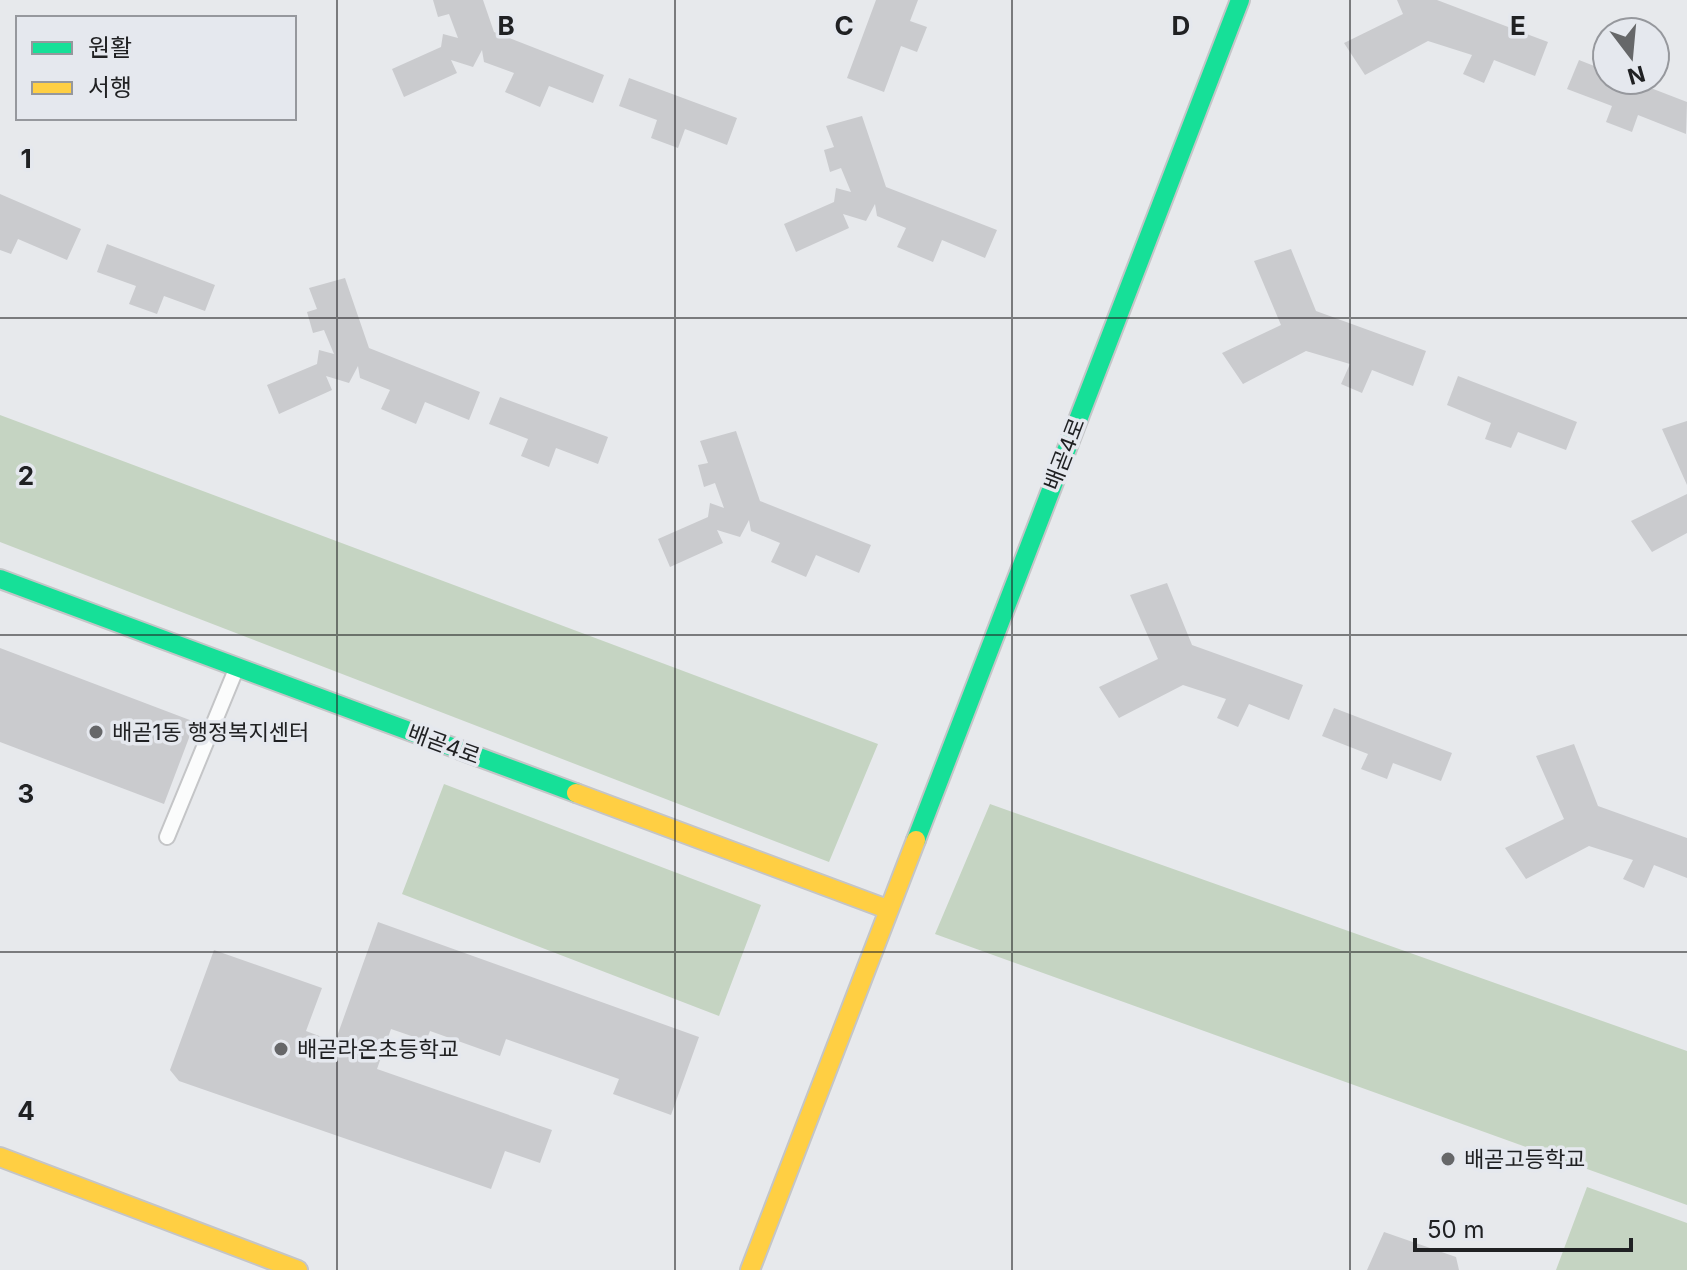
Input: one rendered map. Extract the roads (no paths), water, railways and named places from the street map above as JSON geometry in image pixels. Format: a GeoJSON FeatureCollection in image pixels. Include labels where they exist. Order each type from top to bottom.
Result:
{"type":"FeatureCollection","features":[{"type":"Feature","properties":{"kind":"main road","name":"배곧4로"},"geometry":{"type":"LineString","coordinates":[[742,1265],[770,1222],[887,909],[1240,0]]}},
{"type":"Feature","properties":{"kind":"main road","name":"배곧4로"},"geometry":{"type":"LineString","coordinates":[[0,579],[887,909]]}},
{"type":"Feature","properties":{"kind":"main road"},"geometry":{"type":"LineString","coordinates":[[0,1157],[298,1270]]}},
{"type":"Feature","properties":{"kind":"main road"},"geometry":{"type":"LineString","coordinates":[[768,1270],[770,1222]]}},
{"type":"Feature","properties":{"kind":"lane"},"geometry":{"type":"LineString","coordinates":[[167,837],[237,667]]}},
{"type":"Feature","properties":{"kind":"place","name":"배곧1동 행정복지센터"},"geometry":{"type":"Point","coordinates":[96,732]}},
{"type":"Feature","properties":{"kind":"place","name":"배곧라온초등학교"},"geometry":{"type":"Point","coordinates":[281,1049]}},
{"type":"Feature","properties":{"kind":"place","name":"배곧고등학교"},"geometry":{"type":"Point","coordinates":[1448,1159]}}]}
